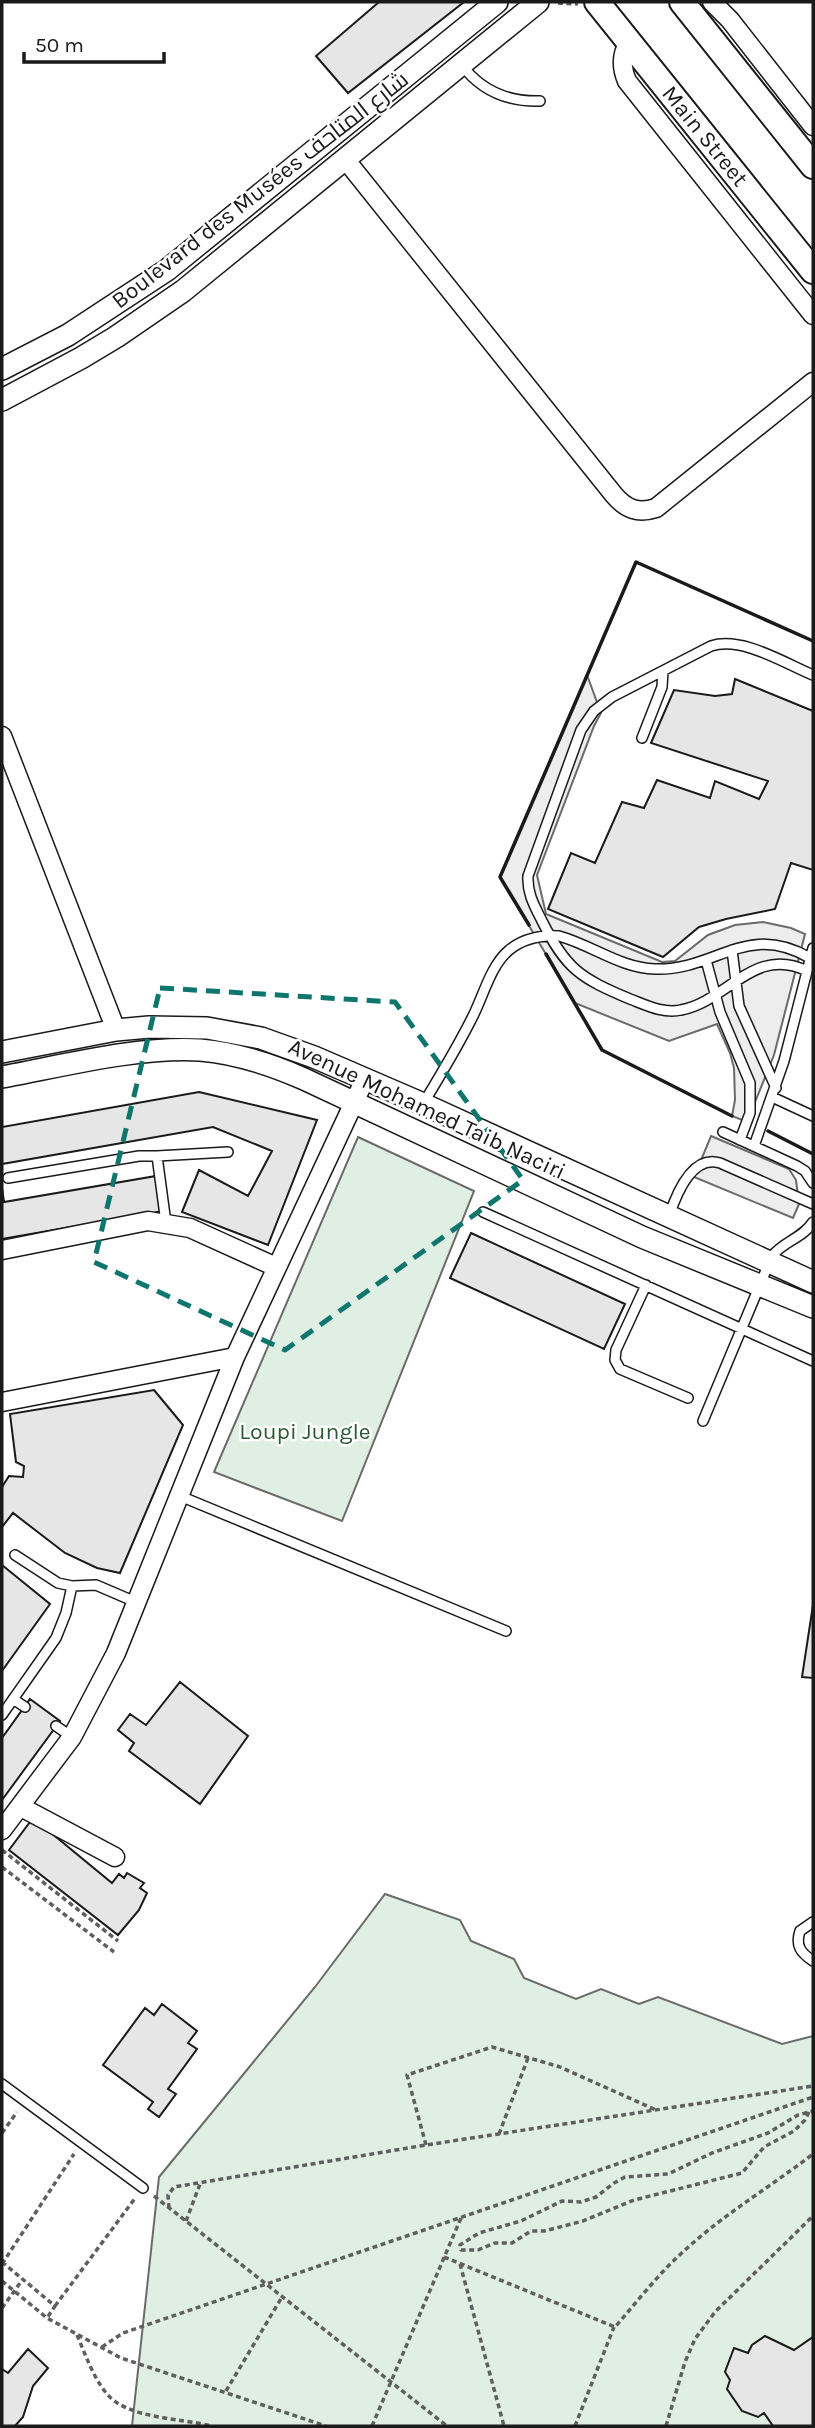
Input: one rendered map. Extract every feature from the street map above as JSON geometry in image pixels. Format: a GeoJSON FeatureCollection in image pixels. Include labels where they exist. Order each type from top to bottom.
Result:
{"type":"FeatureCollection","features":[{"type":"Feature","properties":{"kind":"main road","name":"Main Street"},"geometry":{"type":"LineString","coordinates":[[597,2],[813,271]]}},
{"type":"Feature","properties":{"kind":"main road"},"geometry":{"type":"LineString","coordinates":[[682,2],[813,166]]}},
{"type":"Feature","properties":{"kind":"street","name":"Boulevard des Musées شارع المتاحف"},"geometry":{"type":"LineString","coordinates":[[2,369],[68,335],[167,270],[497,2]]}},
{"type":"Feature","properties":{"kind":"street","name":"Boulevard des Musées شارع المتاحف"},"geometry":{"type":"LineString","coordinates":[[2,400],[81,358],[150,315],[215,266],[538,2]]}},
{"type":"Feature","properties":{"kind":"street"},"geometry":{"type":"LineString","coordinates":[[712,2],[730,20],[813,126]]}},
{"type":"Feature","properties":{"kind":"street"},"geometry":{"type":"LineString","coordinates":[[629,42],[622,65],[627,81],[813,315]]}},
{"type":"Feature","properties":{"kind":"street"},"geometry":{"type":"LineString","coordinates":[[345,159],[625,506],[641,511],[656,508],[813,382]]}},
{"type":"Feature","properties":{"kind":"street"},"geometry":{"type":"LineString","coordinates":[[2,736],[116,1030]]}},
{"type":"Feature","properties":{"kind":"street","name":"Avenue Mohamed Taib Naciri"},"geometry":{"type":"LineString","coordinates":[[2,1052],[116,1030],[178,1026],[234,1032],[288,1046],[423,1104],[813,1282]]}},
{"type":"Feature","properties":{"kind":"street","name":"Avenue Mohamed Taib Naciri"},"geometry":{"type":"LineString","coordinates":[[2,1077],[147,1052],[200,1050],[253,1060],[279,1068],[642,1237],[813,1307]]}},
{"type":"Feature","properties":{"kind":"street"},"geometry":{"type":"LineString","coordinates":[[2,1830],[72,1737],[116,1653],[235,1357],[365,1079]]}},
{"type":"Feature","properties":{"kind":"street"},"geometry":{"type":"LineString","coordinates":[[2,1250],[148,1221],[190,1228],[276,1267]]}},
{"type":"Feature","properties":{"kind":"street"},"geometry":{"type":"LineString","coordinates":[[2,1402],[235,1357]]}},
{"type":"Feature","properties":{"kind":"street"},"geometry":{"type":"LineString","coordinates":[[21,1807],[115,1857]]}},
{"type":"Feature","properties":{"kind":"lane"},"geometry":{"type":"LineString","coordinates":[[461,64],[478,84],[489,91],[514,100],[540,101]]}},
{"type":"Feature","properties":{"kind":"lane"},"geometry":{"type":"LineString","coordinates":[[807,971],[789,965],[771,964],[749,972],[715,995],[684,1010],[651,1007],[580,975],[562,956],[530,897],[528,876],[581,730],[586,720],[602,703],[711,646],[727,642],[744,645],[813,676]]}},
{"type":"Feature","properties":{"kind":"lane"},"geometry":{"type":"LineString","coordinates":[[642,738],[662,687],[663,671]]}},
{"type":"Feature","properties":{"kind":"lane"},"geometry":{"type":"LineString","coordinates":[[423,1104],[455,1050],[502,957],[517,944],[549,935],[570,939],[621,962],[651,969],[682,967],[745,945],[772,943],[812,953],[792,1034],[754,1146]]}},
{"type":"Feature","properties":{"kind":"lane"},"geometry":{"type":"LineString","coordinates":[[732,950],[735,981],[744,1019],[774,1092],[813,1116]]}},
{"type":"Feature","properties":{"kind":"lane"},"geometry":{"type":"LineString","coordinates":[[706,960],[715,995],[752,1093],[750,1113],[740,1140]]}},
{"type":"Feature","properties":{"kind":"lane"},"geometry":{"type":"LineString","coordinates":[[723,1132],[797,1166],[805,1171],[813,1183]]}},
{"type":"Feature","properties":{"kind":"lane"},"geometry":{"type":"LineString","coordinates":[[8,1178],[139,1157],[228,1152]]}},
{"type":"Feature","properties":{"kind":"lane"},"geometry":{"type":"LineString","coordinates":[[156,1156],[166,1223]]}},
{"type":"Feature","properties":{"kind":"lane"},"geometry":{"type":"LineString","coordinates":[[669,1218],[673,1204],[687,1179],[701,1164],[707,1162],[720,1163],[813,1204]]}},
{"type":"Feature","properties":{"kind":"lane"},"geometry":{"type":"LineString","coordinates":[[483,1212],[813,1361]]}},
{"type":"Feature","properties":{"kind":"lane"},"geometry":{"type":"LineString","coordinates":[[703,1421],[769,1263],[777,1250],[801,1236],[813,1222]]}},
{"type":"Feature","properties":{"kind":"lane"},"geometry":{"type":"LineString","coordinates":[[646,1285],[615,1355],[617,1365],[688,1398]]}},
{"type":"Feature","properties":{"kind":"lane"},"geometry":{"type":"LineString","coordinates":[[180,1496],[506,1631]]}},
{"type":"Feature","properties":{"kind":"lane"},"geometry":{"type":"LineString","coordinates":[[15,1555],[58,1584],[96,1585],[138,1603]]}},
{"type":"Feature","properties":{"kind":"lane"},"geometry":{"type":"LineString","coordinates":[[2,1715],[56,1638],[66,1613],[72,1586]]}},
{"type":"Feature","properties":{"kind":"lane"},"geometry":{"type":"LineString","coordinates":[[13,1699],[25,1707]]}},
{"type":"Feature","properties":{"kind":"lane"},"geometry":{"type":"LineString","coordinates":[[56,1726],[72,1737]]}},
{"type":"Feature","properties":{"kind":"lane"},"geometry":{"type":"LineString","coordinates":[[813,1922],[800,1931],[798,1944],[804,1955],[813,1961]]}},
{"type":"Feature","properties":{"kind":"lane"},"geometry":{"type":"LineString","coordinates":[[2,2084],[143,2188]]}},
{"type":"Feature","properties":{"kind":"path"},"geometry":{"type":"LineString","coordinates":[[2,1850],[118,1941]]}},
{"type":"Feature","properties":{"kind":"path"},"geometry":{"type":"LineString","coordinates":[[2,1867],[114,1952]]}},
{"type":"Feature","properties":{"kind":"path"},"geometry":{"type":"LineString","coordinates":[[426,2145],[407,2075],[492,2047],[560,2067],[656,2110]]}},
{"type":"Feature","properties":{"kind":"path"},"geometry":{"type":"LineString","coordinates":[[499,2134],[528,2058]]}},
{"type":"Feature","properties":{"kind":"path"},"geometry":{"type":"LineString","coordinates":[[169,2208],[168,2195],[174,2188],[426,2145],[813,2086]]}},
{"type":"Feature","properties":{"kind":"path"},"geometry":{"type":"LineString","coordinates":[[102,2347],[123,2333],[813,2097]]}},
{"type":"Feature","properties":{"kind":"path"},"geometry":{"type":"LineString","coordinates":[[2,2133],[24,2102]]}},
{"type":"Feature","properties":{"kind":"path"},"geometry":{"type":"LineString","coordinates":[[811,2111],[794,2131],[764,2147],[742,2173],[634,2200],[583,2221],[531,2231],[512,2243],[495,2243],[478,2250],[461,2250],[460,2245],[479,2234],[521,2221],[562,2201],[581,2202],[596,2197],[625,2177],[668,2174],[712,2153],[768,2133],[798,2115],[811,2111]]}},
{"type":"Feature","properties":{"kind":"path"},"geometry":{"type":"LineString","coordinates":[[55,2306],[2,2263],[81,2143]]}},
{"type":"Feature","properties":{"kind":"path"},"geometry":{"type":"LineString","coordinates":[[575,2426],[615,2327],[682,2252],[733,2209],[770,2187],[813,2154]]}},
{"type":"Feature","properties":{"kind":"path"},"geometry":{"type":"LineString","coordinates":[[186,2221],[201,2183]]}},
{"type":"Feature","properties":{"kind":"path"},"geometry":{"type":"LineString","coordinates":[[47,2318],[143,2188],[447,2426]]}},
{"type":"Feature","properties":{"kind":"path"},"geometry":{"type":"LineString","coordinates":[[667,2426],[684,2362],[695,2339],[715,2312],[813,2216]]}},
{"type":"Feature","properties":{"kind":"path"},"geometry":{"type":"LineString","coordinates":[[372,2426],[461,2218]]}},
{"type":"Feature","properties":{"kind":"path"},"geometry":{"type":"LineString","coordinates":[[444,2257],[615,2327]]}},
{"type":"Feature","properties":{"kind":"path"},"geometry":{"type":"LineString","coordinates":[[460,2264],[504,2426]]}},
{"type":"Feature","properties":{"kind":"path"},"geometry":{"type":"LineString","coordinates":[[2,2308],[23,2279]]}},
{"type":"Feature","properties":{"kind":"path"},"geometry":{"type":"LineString","coordinates":[[2,2281],[47,2318],[121,2358],[326,2426]]}},
{"type":"Feature","properties":{"kind":"path"},"geometry":{"type":"LineString","coordinates":[[226,2392],[282,2297]]}},
{"type":"Feature","properties":{"kind":"path"},"geometry":{"type":"LineString","coordinates":[[76,2333],[94,2375],[109,2396],[123,2407],[211,2426]]}},
{"type":"Feature","properties":{"kind":"highlighted area"},"geometry":{"type":"Polygon","coordinates":[[[160,988],[395,1002],[523,1180],[285,1350],[94,1262],[160,988]]]}},
{"type":"Feature","properties":{"kind":"green space","name":"Loupi Jungle"},"geometry":{"type":"Polygon","coordinates":[[[358,1137],[474,1191],[342,1521],[214,1472],[358,1137]]]}},
{"type":"Feature","properties":{"kind":"green space"},"geometry":{"type":"Polygon","coordinates":[[[385,1894],[460,1920],[471,1941],[514,1959],[524,1978],[576,1999],[601,1989],[639,2004],[658,1997],[782,2044],[813,2036],[813,2426],[132,2426],[159,2177],[315,1987],[385,1894]]]}},
{"type":"Feature","properties":{"kind":"shaded area"},"geometry":{"type":"Polygon","coordinates":[[[587,675],[601,713],[537,875],[546,914],[662,962],[675,961],[708,935],[735,925],[763,922],[805,934],[774,1055],[747,1122],[732,1116],[735,1100],[734,1068],[717,1024],[669,1041],[575,1003],[500,877],[587,675]]]}},
{"type":"Feature","properties":{"kind":"shaded area"},"geometry":{"type":"Polygon","coordinates":[[[711,1136],[789,1169],[796,1180],[799,1204],[793,1218],[694,1177],[711,1136]]]}},
{"type":"Feature","properties":{"kind":"building"},"geometry":{"type":"Polygon","coordinates":[[[379,2],[464,2],[348,93],[316,56],[379,2]]]}},
{"type":"Feature","properties":{"kind":"building"},"geometry":{"type":"Polygon","coordinates":[[[735,679],[813,711],[813,870],[791,863],[775,909],[699,927],[663,957],[548,909],[571,853],[595,863],[622,802],[644,808],[657,780],[710,798],[715,781],[759,799],[768,781],[651,743],[674,690],[715,696],[732,694],[735,679]]]}},
{"type":"Feature","properties":{"kind":"building"},"geometry":{"type":"Polygon","coordinates":[[[199,1092],[317,1120],[268,1245],[182,1212],[199,1170],[248,1196],[272,1151],[213,1127],[2,1164],[2,1127],[199,1092]]]}},
{"type":"Feature","properties":{"kind":"building"},"geometry":{"type":"Polygon","coordinates":[[[156,1176],[163,1211],[2,1239],[2,1188],[4,1202],[156,1176]]]}},
{"type":"Feature","properties":{"kind":"building"},"geometry":{"type":"Polygon","coordinates":[[[471,1233],[625,1304],[604,1349],[450,1278],[471,1233]]]}},
{"type":"Feature","properties":{"kind":"building"},"geometry":{"type":"Polygon","coordinates":[[[154,1390],[183,1425],[120,1573],[97,1568],[65,1553],[13,1513],[2,1527],[2,1487],[9,1476],[23,1477],[24,1466],[16,1462],[10,1414],[154,1390]]]}},
{"type":"Feature","properties":{"kind":"building"},"geometry":{"type":"Polygon","coordinates":[[[2,1565],[50,1604],[2,1671],[2,1565]]]}},
{"type":"Feature","properties":{"kind":"building"},"geometry":{"type":"Polygon","coordinates":[[[813,1605],[813,1678],[802,1677],[813,1605]]]}},
{"type":"Feature","properties":{"kind":"building"},"geometry":{"type":"Polygon","coordinates":[[[180,1682],[248,1736],[200,1804],[129,1751],[134,1743],[118,1730],[130,1714],[146,1725],[180,1682]]]}},
{"type":"Feature","properties":{"kind":"building"},"geometry":{"type":"Polygon","coordinates":[[[30,1699],[60,1721],[2,1800],[2,1738],[30,1699]]]}},
{"type":"Feature","properties":{"kind":"building"},"geometry":{"type":"Polygon","coordinates":[[[33,1818],[112,1883],[119,1874],[124,1878],[127,1873],[144,1883],[140,1888],[147,1893],[139,1910],[118,1935],[9,1850],[33,1818]]]}},
{"type":"Feature","properties":{"kind":"building"},"geometry":{"type":"Polygon","coordinates":[[[162,2004],[197,2031],[188,2043],[197,2049],[168,2089],[176,2094],[159,2117],[148,2109],[153,2102],[103,2065],[145,2008],[154,2015],[162,2004]]]}},
{"type":"Feature","properties":{"kind":"building"},"geometry":{"type":"Polygon","coordinates":[[[765,2336],[794,2350],[813,2337],[813,2426],[773,2426],[764,2413],[758,2417],[742,2411],[727,2389],[730,2380],[725,2372],[734,2348],[748,2353],[752,2345],[765,2336]]]}},
{"type":"Feature","properties":{"kind":"building"},"geometry":{"type":"Polygon","coordinates":[[[28,2349],[48,2368],[33,2386],[23,2417],[15,2426],[2,2426],[2,2369],[8,2373],[28,2349]]]}},
{"type":"Feature","properties":{"kind":"wall"},"geometry":{"type":"LineString","coordinates":[[529,925],[500,877],[636,562],[813,641]]}},
{"type":"Feature","properties":{"kind":"wall"},"geometry":{"type":"LineString","coordinates":[[546,954],[602,1050],[732,1116]]}},
{"type":"Feature","properties":{"kind":"wall"},"geometry":{"type":"LineString","coordinates":[[768,1131],[813,1154]]}}]}
